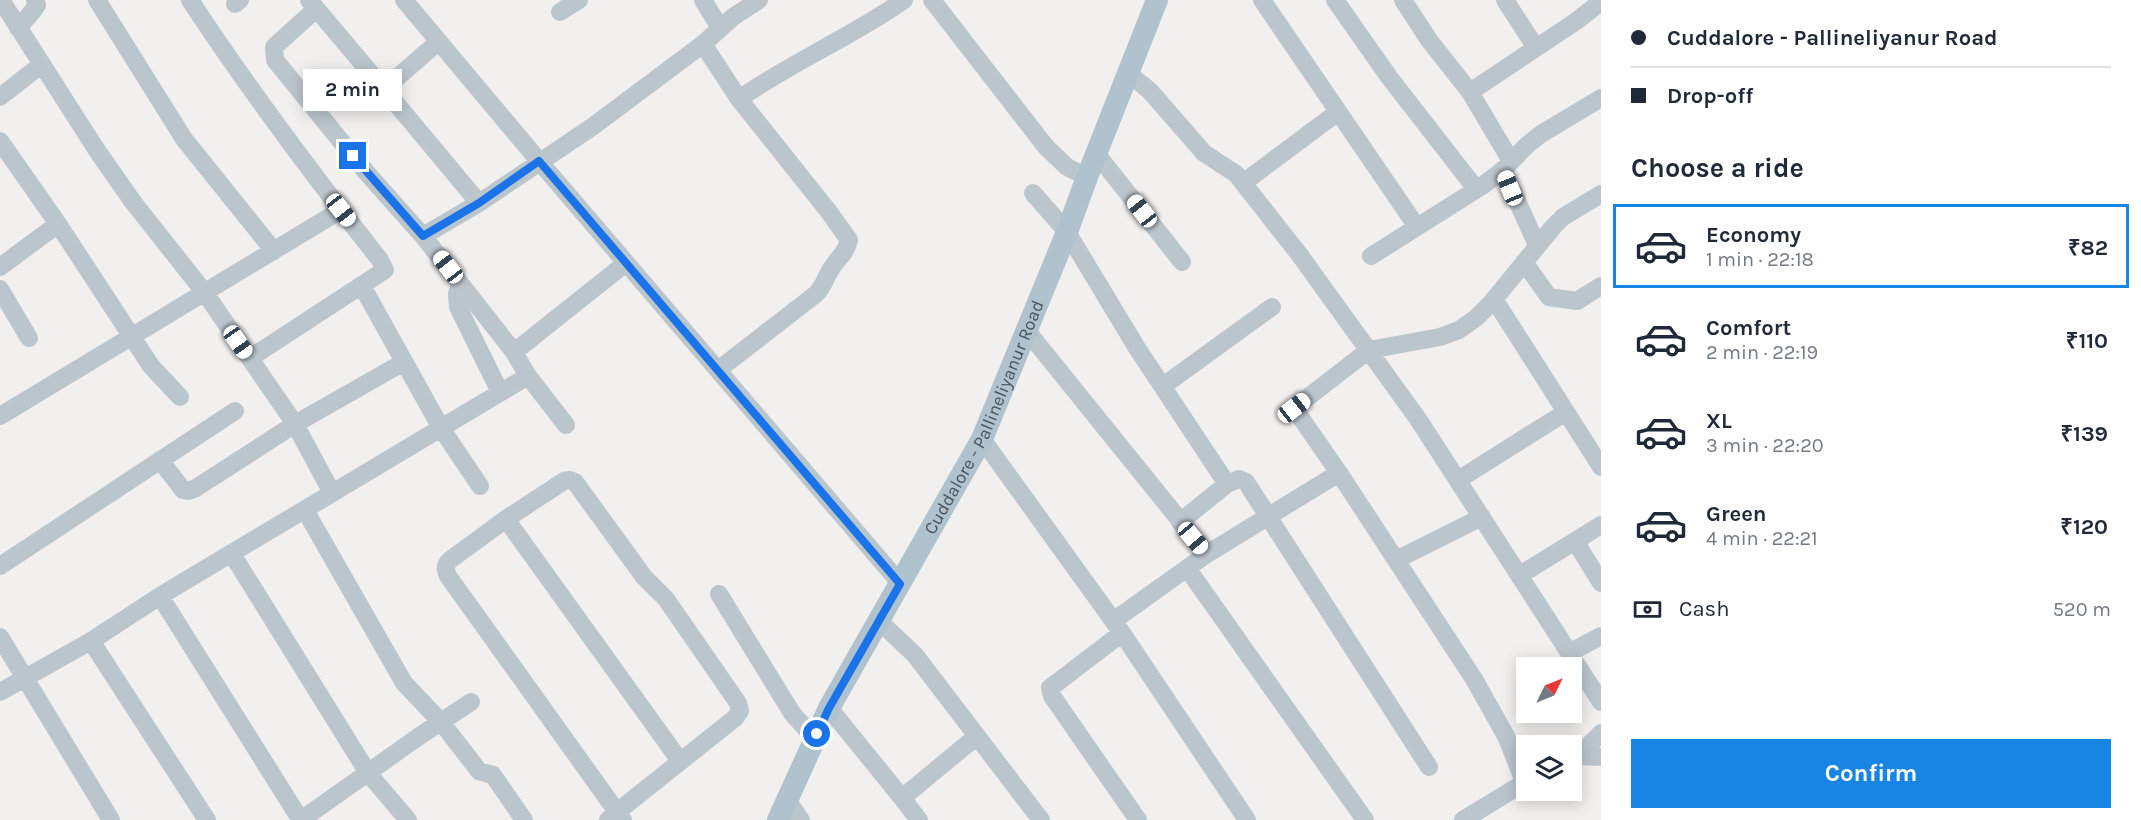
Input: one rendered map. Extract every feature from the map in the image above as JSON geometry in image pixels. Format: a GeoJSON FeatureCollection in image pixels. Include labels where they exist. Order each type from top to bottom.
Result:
{"type":"FeatureCollection","features":[{"type":"Feature","properties":{"kind":"main road","name":"Cuddalore - Pallineliyanur Road"},"geometry":{"type":"LineString","coordinates":[[783,811],[829,708],[982,439],[1067,232],[1157,0]]}},
{"type":"Feature","properties":{"kind":"street"},"geometry":{"type":"LineString","coordinates":[[1,0],[40,65],[127,193],[205,293],[295,424],[332,493]]}},
{"type":"Feature","properties":{"kind":"street"},"geometry":{"type":"LineString","coordinates":[[18,28],[37,5],[35,0]]}},
{"type":"Feature","properties":{"kind":"street"},"geometry":{"type":"LineString","coordinates":[[97,0],[184,139],[274,251]]}},
{"type":"Feature","properties":{"kind":"street"},"geometry":{"type":"LineString","coordinates":[[190,0],[238,74],[385,270],[250,358]]}},
{"type":"Feature","properties":{"kind":"street"},"geometry":{"type":"LineString","coordinates":[[404,0],[900,584]]}},
{"type":"Feature","properties":{"kind":"street"},"geometry":{"type":"LineString","coordinates":[[560,12],[579,0]]}},
{"type":"Feature","properties":{"kind":"street"},"geometry":{"type":"LineString","coordinates":[[703,0],[720,28]]}},
{"type":"Feature","properties":{"kind":"street"},"geometry":{"type":"LineString","coordinates":[[423,236],[479,203],[617,110],[703,44],[733,17],[759,0]]}},
{"type":"Feature","properties":{"kind":"street"},"geometry":{"type":"LineString","coordinates":[[739,99],[770,77],[856,32],[904,0]]}},
{"type":"Feature","properties":{"kind":"street"},"geometry":{"type":"LineString","coordinates":[[932,0],[1046,147],[1067,167],[1087,177]]}},
{"type":"Feature","properties":{"kind":"street"},"geometry":{"type":"LineString","coordinates":[[1262,0],[1417,227]]}},
{"type":"Feature","properties":{"kind":"street"},"geometry":{"type":"LineString","coordinates":[[1335,0],[1389,76],[1476,189]]}},
{"type":"Feature","properties":{"kind":"street"},"geometry":{"type":"LineString","coordinates":[[1403,0],[1429,40],[1470,92],[1507,166],[1537,245]]}},
{"type":"Feature","properties":{"kind":"street"},"geometry":{"type":"LineString","coordinates":[[1505,0],[1536,48]]}},
{"type":"Feature","properties":{"kind":"street"},"geometry":{"type":"LineString","coordinates":[[1470,92],[1601,2]]}},
{"type":"Feature","properties":{"kind":"street"},"geometry":{"type":"LineString","coordinates":[[479,203],[313,4],[274,47],[275,60],[366,172],[423,236],[514,352],[528,376],[566,425]]}},
{"type":"Feature","properties":{"kind":"street"},"geometry":{"type":"LineString","coordinates":[[384,89],[438,42]]}},
{"type":"Feature","properties":{"kind":"street"},"geometry":{"type":"LineString","coordinates":[[703,44],[739,99],[835,218],[849,240],[848,248],[833,265],[823,286],[816,294],[718,370]]}},
{"type":"Feature","properties":{"kind":"street"},"geometry":{"type":"LineString","coordinates":[[0,97],[40,65]]}},
{"type":"Feature","properties":{"kind":"street"},"geometry":{"type":"LineString","coordinates":[[1128,73],[1150,91],[1204,153],[1236,174],[1299,254],[1418,419],[1601,702]]}},
{"type":"Feature","properties":{"kind":"street"},"geometry":{"type":"LineString","coordinates":[[1371,256],[1476,189],[1507,166],[1541,134],[1601,98]]}},
{"type":"Feature","properties":{"kind":"street"},"geometry":{"type":"LineString","coordinates":[[1243,183],[1338,112]]}},
{"type":"Feature","properties":{"kind":"street"},"geometry":{"type":"LineString","coordinates":[[0,141],[58,224],[151,366],[180,397]]}},
{"type":"Feature","properties":{"kind":"street"},"geometry":{"type":"LineString","coordinates":[[1096,153],[1182,262]]}},
{"type":"Feature","properties":{"kind":"street"},"geometry":{"type":"LineString","coordinates":[[1033,193],[1067,232],[1137,348],[1227,484]]}},
{"type":"Feature","properties":{"kind":"street"},"geometry":{"type":"LineString","coordinates":[[1516,757],[1498,720],[1340,473],[1294,408],[1369,350],[1440,337],[1459,330],[1476,318],[1494,299],[1537,245],[1563,217],[1601,194]]}},
{"type":"Feature","properties":{"kind":"street"},"geometry":{"type":"LineString","coordinates":[[0,416],[341,210]]}},
{"type":"Feature","properties":{"kind":"street"},"geometry":{"type":"LineString","coordinates":[[0,267],[58,224]]}},
{"type":"Feature","properties":{"kind":"street"},"geometry":{"type":"LineString","coordinates":[[1524,262],[1549,297],[1577,301],[1601,286]]}},
{"type":"Feature","properties":{"kind":"street"},"geometry":{"type":"LineString","coordinates":[[514,352],[626,263]]}},
{"type":"Feature","properties":{"kind":"street"},"geometry":{"type":"LineString","coordinates":[[460,283],[457,294],[458,307],[500,392]]}},
{"type":"Feature","properties":{"kind":"street"},"geometry":{"type":"LineString","coordinates":[[362,286],[441,428],[480,486]]}},
{"type":"Feature","properties":{"kind":"street"},"geometry":{"type":"LineString","coordinates":[[0,289],[29,338]]}},
{"type":"Feature","properties":{"kind":"street"},"geometry":{"type":"LineString","coordinates":[[1494,299],[1601,467]]}},
{"type":"Feature","properties":{"kind":"street"},"geometry":{"type":"LineString","coordinates":[[1163,386],[1272,307]]}},
{"type":"Feature","properties":{"kind":"street"},"geometry":{"type":"LineString","coordinates":[[1027,331],[1207,554]]}},
{"type":"Feature","properties":{"kind":"street"},"geometry":{"type":"LineString","coordinates":[[160,460],[183,490],[196,488],[295,424],[404,362]]}},
{"type":"Feature","properties":{"kind":"street"},"geometry":{"type":"LineString","coordinates":[[0,692],[91,641],[160,596],[528,376]]}},
{"type":"Feature","properties":{"kind":"street"},"geometry":{"type":"LineString","coordinates":[[0,566],[235,411]]}},
{"type":"Feature","properties":{"kind":"street"},"geometry":{"type":"LineString","coordinates":[[1458,480],[1566,412]]}},
{"type":"Feature","properties":{"kind":"street"},"geometry":{"type":"LineString","coordinates":[[982,439],[1117,627],[1247,820]]}},
{"type":"Feature","properties":{"kind":"street"},"geometry":{"type":"LineString","coordinates":[[1138,820],[1052,696],[1050,688],[1187,568],[1267,516],[1340,473]]}},
{"type":"Feature","properties":{"kind":"street"},"geometry":{"type":"LineString","coordinates":[[1180,522],[1227,484],[1239,479],[1246,482],[1429,767]]}},
{"type":"Feature","properties":{"kind":"street"},"geometry":{"type":"LineString","coordinates":[[564,481],[575,482],[644,577],[666,599],[738,703],[740,711],[735,718],[680,761],[616,818],[445,570],[446,564],[506,519],[564,481]]}},
{"type":"Feature","properties":{"kind":"street"},"geometry":{"type":"LineString","coordinates":[[304,510],[404,683],[441,722],[478,771],[493,775],[524,820]]}},
{"type":"Feature","properties":{"kind":"street"},"geometry":{"type":"LineString","coordinates":[[1396,560],[1482,516]]}},
{"type":"Feature","properties":{"kind":"street"},"geometry":{"type":"LineString","coordinates":[[506,519],[680,761]]}},
{"type":"Feature","properties":{"kind":"street"},"geometry":{"type":"LineString","coordinates":[[1520,575],[1601,525]]}},
{"type":"Feature","properties":{"kind":"street"},"geometry":{"type":"LineString","coordinates":[[1575,541],[1601,583]]}},
{"type":"Feature","properties":{"kind":"street"},"geometry":{"type":"LineString","coordinates":[[232,554],[368,773],[408,820]]}},
{"type":"Feature","properties":{"kind":"street"},"geometry":{"type":"LineString","coordinates":[[1187,568],[1365,820]]}},
{"type":"Feature","properties":{"kind":"street"},"geometry":{"type":"LineString","coordinates":[[719,594],[792,713],[807,730],[817,734]]}},
{"type":"Feature","properties":{"kind":"street"},"geometry":{"type":"LineString","coordinates":[[160,596],[300,820],[471,702]]}},
{"type":"Feature","properties":{"kind":"street"},"geometry":{"type":"LineString","coordinates":[[879,621],[915,655],[1041,820]]}},
{"type":"Feature","properties":{"kind":"street"},"geometry":{"type":"LineString","coordinates":[[1569,653],[1601,636]]}},
{"type":"Feature","properties":{"kind":"street"},"geometry":{"type":"LineString","coordinates":[[0,637],[111,820]]}},
{"type":"Feature","properties":{"kind":"street"},"geometry":{"type":"LineString","coordinates":[[91,641],[207,820]]}},
{"type":"Feature","properties":{"kind":"street"},"geometry":{"type":"LineString","coordinates":[[829,708],[919,820]]}},
{"type":"Feature","properties":{"kind":"street"},"geometry":{"type":"LineString","coordinates":[[1582,751],[1601,734]]}},
{"type":"Feature","properties":{"kind":"street"},"geometry":{"type":"LineString","coordinates":[[902,798],[976,736]]}},
{"type":"Feature","properties":{"kind":"street"},"geometry":{"type":"LineString","coordinates":[[1582,757],[1601,757]]}},
{"type":"Feature","properties":{"kind":"street"},"geometry":{"type":"LineString","coordinates":[[1463,820],[1516,787]]}},
{"type":"Feature","properties":{"kind":"street"},"geometry":{"type":"LineString","coordinates":[[783,811],[801,820]]}},
{"type":"Feature","properties":{"kind":"route"},"geometry":{"type":"LineString","coordinates":[[353,156],[423,236],[479,203],[539,161],[900,584],[829,708],[817,734]]}}]}
